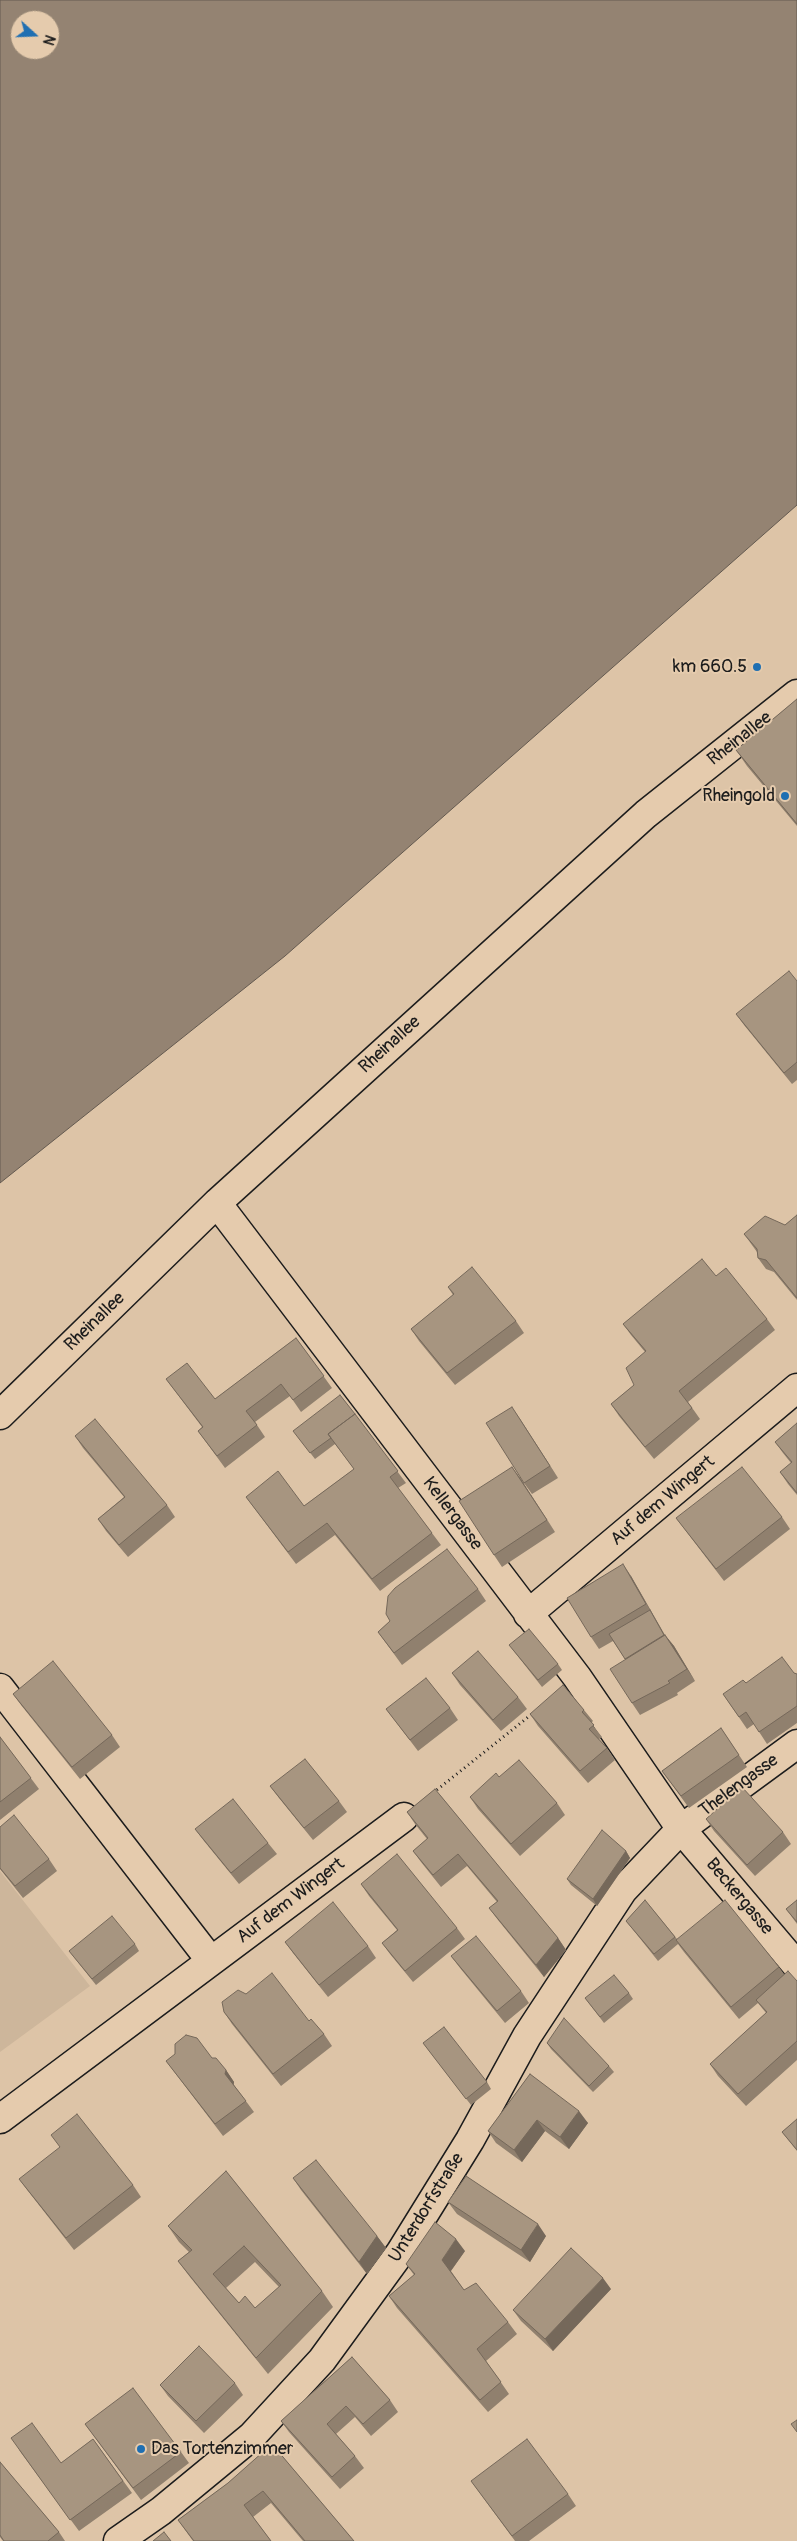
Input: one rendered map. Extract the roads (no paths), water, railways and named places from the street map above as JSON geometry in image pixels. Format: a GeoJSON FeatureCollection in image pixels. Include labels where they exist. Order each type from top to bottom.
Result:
{"type":"FeatureCollection","features":[{"type":"Feature","properties":{"kind":"street","name":"Rheinallee"},"geometry":{"type":"LineString","coordinates":[[0,1415],[217,1203],[646,814],[797,694]]}},
{"type":"Feature","properties":{"kind":"street","name":"Kellergasse"},"geometry":{"type":"LineString","coordinates":[[217,1203],[577,1677],[682,1829]]}},
{"type":"Feature","properties":{"kind":"street","name":"Auf dem Wingert"},"geometry":{"type":"LineString","coordinates":[[528,1614],[797,1388]]}},
{"type":"Feature","properties":{"kind":"street"},"geometry":{"type":"LineString","coordinates":[[0,1688],[211,1961]]}},
{"type":"Feature","properties":{"kind":"street","name":"Thelengasse"},"geometry":{"type":"LineString","coordinates":[[682,1829],[797,1744]]}},
{"type":"Feature","properties":{"kind":"street","name":"Auf dem Wingert"},"geometry":{"type":"LineString","coordinates":[[0,2119],[404,1817]]}},
{"type":"Feature","properties":{"kind":"street","name":"Beckergasse"},"geometry":{"type":"LineString","coordinates":[[682,1829],[797,1966]]}},
{"type":"Feature","properties":{"kind":"street","name":"Unterdorfstraße"},"geometry":{"type":"LineString","coordinates":[[118,2541],[161,2511],[252,2436],[322,2360],[400,2253],[470,2140],[526,2036],[623,1890],[682,1829]]}},
{"type":"Feature","properties":{"kind":"place","name":"km 660.5"},"geometry":{"type":"Point","coordinates":[757,667]}},
{"type":"Feature","properties":{"kind":"place","name":"Rheingold"},"geometry":{"type":"Point","coordinates":[785,796]}},
{"type":"Feature","properties":{"kind":"place","name":"Das Tortenzimmer"},"geometry":{"type":"Point","coordinates":[141,2449]}}]}
